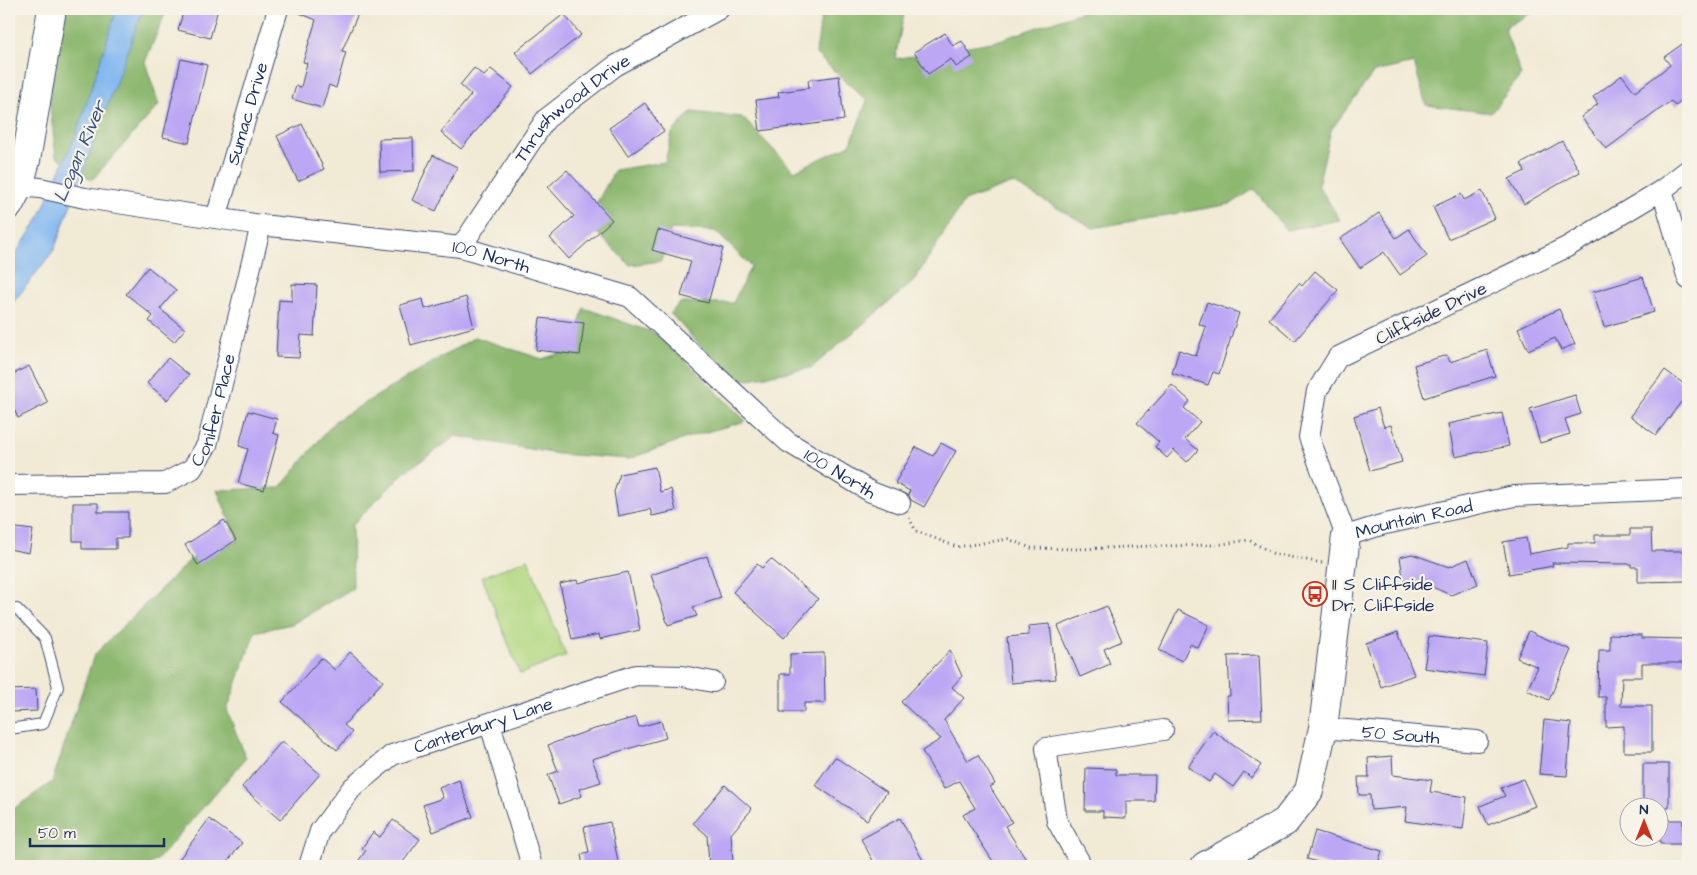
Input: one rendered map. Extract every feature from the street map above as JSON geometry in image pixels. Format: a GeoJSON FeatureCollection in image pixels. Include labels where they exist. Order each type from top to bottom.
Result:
{"type":"FeatureCollection","features":[{"type":"Feature","properties":{"kind":"street"},"geometry":{"type":"LineString","coordinates":[[12,192],[26,160],[52,9]]}},
{"type":"Feature","properties":{"kind":"street","name":"Sumac Drive"},"geometry":{"type":"LineString","coordinates":[[216,218],[278,9]]}},
{"type":"Feature","properties":{"kind":"street","name":"Thrushwood Drive"},"geometry":{"type":"LineString","coordinates":[[461,247],[546,119],[615,66],[719,9]]}},
{"type":"Feature","properties":{"kind":"street","name":"Cliffside Drive"},"geometry":{"type":"LineString","coordinates":[[1346,536],[1310,438],[1317,391],[1338,357],[1567,247],[1662,190],[1688,170]]}},
{"type":"Feature","properties":{"kind":"street","name":"100 North"},"geometry":{"type":"LineString","coordinates":[[12,192],[47,189],[85,198],[261,225],[461,247],[630,297],[788,442],[871,492],[900,502]]}},
{"type":"Feature","properties":{"kind":"street"},"geometry":{"type":"LineString","coordinates":[[1662,190],[1688,278]]}},
{"type":"Feature","properties":{"kind":"street","name":"Conifer Place"},"geometry":{"type":"LineString","coordinates":[[9,485],[165,483],[192,469],[208,445],[261,225]]}},
{"type":"Feature","properties":{"kind":"street","name":"Mountain Road"},"geometry":{"type":"LineString","coordinates":[[1205,866],[1286,822],[1309,791],[1323,728],[1346,536],[1381,525],[1514,496],[1688,489]]}},
{"type":"Feature","properties":{"kind":"street","name":"Canterbury Lane"},"geometry":{"type":"LineString","coordinates":[[309,866],[320,831],[352,788],[392,756],[636,675],[682,676],[712,682]]}},
{"type":"Feature","properties":{"kind":"street"},"geometry":{"type":"LineString","coordinates":[[490,724],[532,866]]}},
{"type":"Feature","properties":{"kind":"street","name":"50 South"},"geometry":{"type":"LineString","coordinates":[[1323,728],[1477,741]]}},
{"type":"Feature","properties":{"kind":"street"},"geometry":{"type":"LineString","coordinates":[[1082,866],[1057,821],[1046,748],[1163,730]]}},
{"type":"Feature","properties":{"kind":"lane"},"geometry":{"type":"LineString","coordinates":[[9,609],[17,609],[45,638],[58,687],[43,724],[9,730]]}},
{"type":"Feature","properties":{"kind":"path"},"geometry":{"type":"LineString","coordinates":[[900,502],[916,531],[956,547],[1008,539],[1031,548],[1077,549],[1216,545],[1249,540],[1274,554],[1343,567]]}},
{"type":"Feature","properties":{"kind":"green space"},"geometry":{"type":"Polygon","coordinates":[[[63,9],[167,9],[145,62],[159,105],[92,180],[56,156],[49,99],[63,9]]]}},
{"type":"Feature","properties":{"kind":"green space"},"geometry":{"type":"Polygon","coordinates":[[[822,9],[901,9],[904,14],[895,59],[997,41],[1090,9],[1538,9],[1504,28],[1521,75],[1491,113],[1426,105],[1414,63],[1374,72],[1331,130],[1318,185],[1340,220],[1286,230],[1254,189],[1231,204],[1093,228],[1013,183],[964,201],[913,282],[811,368],[733,382],[670,313],[680,303],[733,303],[751,266],[715,231],[671,229],[661,261],[630,265],[586,222],[615,170],[665,162],[672,133],[691,112],[742,117],[794,171],[850,145],[867,101],[816,54],[822,9]]]}},
{"type":"Feature","properties":{"kind":"green space"},"geometry":{"type":"Polygon","coordinates":[[[584,308],[660,335],[746,421],[692,436],[629,459],[558,454],[456,436],[405,472],[352,525],[353,588],[292,624],[255,632],[227,710],[246,758],[157,860],[147,866],[9,866],[9,812],[52,782],[94,655],[190,560],[238,541],[217,490],[280,488],[335,421],[475,337],[542,359],[571,350],[584,308]]]}},
{"type":"Feature","properties":{"kind":"green space"},"geometry":{"type":"Polygon","coordinates":[[[528,559],[566,656],[520,674],[482,577],[528,559]]]}},
{"type":"Feature","properties":{"kind":"water","name":"Logan River"},"geometry":{"type":"Polygon","coordinates":[[[117,9],[143,9],[54,250],[9,308],[9,264],[38,220],[77,132],[117,9]]]}},
{"type":"Feature","properties":{"kind":"building"},"geometry":{"type":"Polygon","coordinates":[[[184,9],[218,9],[210,38],[178,30],[184,9]]]}},
{"type":"Feature","properties":{"kind":"building"},"geometry":{"type":"Polygon","coordinates":[[[290,9],[360,9],[342,51],[346,52],[336,88],[329,85],[322,108],[292,99],[296,86],[301,87],[307,63],[303,62],[316,20],[290,9]]]}},
{"type":"Feature","properties":{"kind":"building"},"geometry":{"type":"Polygon","coordinates":[[[564,14],[581,35],[532,74],[515,52],[564,14]]]}},
{"type":"Feature","properties":{"kind":"building"},"geometry":{"type":"Polygon","coordinates":[[[945,33],[953,46],[962,41],[972,57],[956,67],[951,59],[928,74],[914,52],[945,33]]]}},
{"type":"Feature","properties":{"kind":"building"},"geometry":{"type":"Polygon","coordinates":[[[1688,40],[1688,97],[1675,106],[1671,101],[1606,149],[1581,117],[1598,104],[1593,97],[1622,75],[1635,92],[1670,65],[1664,57],[1688,40]]]}},
{"type":"Feature","properties":{"kind":"building"},"geometry":{"type":"Polygon","coordinates":[[[181,59],[207,65],[189,143],[163,137],[181,59]]]}},
{"type":"Feature","properties":{"kind":"building"},"geometry":{"type":"Polygon","coordinates":[[[474,68],[484,76],[491,69],[513,87],[461,149],[441,132],[471,95],[460,85],[474,68]]]}},
{"type":"Feature","properties":{"kind":"building"},"geometry":{"type":"Polygon","coordinates":[[[839,76],[844,120],[760,131],[756,100],[779,97],[778,92],[809,88],[808,80],[839,76]]]}},
{"type":"Feature","properties":{"kind":"building"},"geometry":{"type":"Polygon","coordinates":[[[645,103],[664,131],[628,156],[609,128],[645,103]]]}},
{"type":"Feature","properties":{"kind":"building"},"geometry":{"type":"Polygon","coordinates":[[[302,124],[324,169],[298,181],[277,136],[302,124]]]}},
{"type":"Feature","properties":{"kind":"building"},"geometry":{"type":"Polygon","coordinates":[[[413,138],[414,171],[380,172],[379,139],[413,138]]]}},
{"type":"Feature","properties":{"kind":"building"},"geometry":{"type":"Polygon","coordinates":[[[1562,141],[1580,172],[1524,204],[1509,179],[1525,171],[1521,164],[1562,141]]]}},
{"type":"Feature","properties":{"kind":"building"},"geometry":{"type":"Polygon","coordinates":[[[433,155],[457,167],[436,211],[412,200],[433,155]]]}},
{"type":"Feature","properties":{"kind":"building"},"geometry":{"type":"Polygon","coordinates":[[[567,170],[612,220],[569,259],[550,238],[574,216],[548,187],[567,170]]]}},
{"type":"Feature","properties":{"kind":"building"},"geometry":{"type":"Polygon","coordinates":[[[1482,191],[1495,218],[1448,239],[1433,207],[1461,194],[1464,200],[1482,191]]]}},
{"type":"Feature","properties":{"kind":"building"},"geometry":{"type":"Polygon","coordinates":[[[1379,213],[1396,238],[1409,229],[1427,256],[1400,275],[1384,252],[1360,268],[1340,239],[1379,213]]]}},
{"type":"Feature","properties":{"kind":"building"},"geometry":{"type":"Polygon","coordinates":[[[658,230],[723,248],[708,303],[681,296],[691,261],[652,250],[658,230]]]}},
{"type":"Feature","properties":{"kind":"building"},"geometry":{"type":"Polygon","coordinates":[[[148,267],[176,290],[160,309],[185,329],[174,342],[149,321],[153,316],[126,294],[148,267]]]}},
{"type":"Feature","properties":{"kind":"building"},"geometry":{"type":"Polygon","coordinates":[[[1315,271],[1338,290],[1295,341],[1269,319],[1299,283],[1302,286],[1315,271]]]}},
{"type":"Feature","properties":{"kind":"building"},"geometry":{"type":"Polygon","coordinates":[[[1643,277],[1654,312],[1604,327],[1593,292],[1643,277]]]}},
{"type":"Feature","properties":{"kind":"building"},"geometry":{"type":"Polygon","coordinates":[[[292,284],[317,285],[314,336],[301,335],[299,358],[276,357],[279,300],[292,301],[292,284]]]}},
{"type":"Feature","properties":{"kind":"building"},"geometry":{"type":"Polygon","coordinates":[[[466,297],[474,327],[411,345],[400,305],[423,299],[425,309],[466,297]]]}},
{"type":"Feature","properties":{"kind":"building"},"geometry":{"type":"Polygon","coordinates":[[[1207,302],[1239,313],[1219,374],[1213,372],[1208,385],[1172,373],[1179,350],[1196,356],[1206,327],[1199,324],[1207,302]]]}},
{"type":"Feature","properties":{"kind":"building"},"geometry":{"type":"Polygon","coordinates":[[[1559,309],[1575,344],[1561,350],[1555,338],[1528,350],[1518,328],[1559,309]]]}},
{"type":"Feature","properties":{"kind":"building"},"geometry":{"type":"Polygon","coordinates":[[[540,318],[584,323],[580,355],[536,350],[540,318]]]}},
{"type":"Feature","properties":{"kind":"building"},"geometry":{"type":"Polygon","coordinates":[[[1487,350],[1495,376],[1424,398],[1414,365],[1447,355],[1450,362],[1487,350]]]}},
{"type":"Feature","properties":{"kind":"building"},"geometry":{"type":"Polygon","coordinates":[[[168,358],[189,375],[167,400],[147,383],[168,358]]]}},
{"type":"Feature","properties":{"kind":"building"},"geometry":{"type":"Polygon","coordinates":[[[29,366],[48,403],[18,418],[9,399],[9,376],[29,366]]]}},
{"type":"Feature","properties":{"kind":"building"},"geometry":{"type":"Polygon","coordinates":[[[1665,370],[1688,387],[1688,393],[1656,435],[1630,416],[1665,370]]]}},
{"type":"Feature","properties":{"kind":"building"},"geometry":{"type":"Polygon","coordinates":[[[1172,385],[1190,401],[1184,408],[1200,422],[1185,439],[1198,450],[1187,462],[1174,450],[1167,458],[1155,447],[1159,442],[1137,423],[1172,385]]]}},
{"type":"Feature","properties":{"kind":"building"},"geometry":{"type":"Polygon","coordinates":[[[1575,395],[1581,414],[1565,419],[1570,434],[1540,443],[1530,409],[1575,395]]]}},
{"type":"Feature","properties":{"kind":"building"},"geometry":{"type":"Polygon","coordinates":[[[1378,408],[1384,427],[1391,425],[1402,462],[1370,471],[1354,416],[1378,408]]]}},
{"type":"Feature","properties":{"kind":"building"},"geometry":{"type":"Polygon","coordinates":[[[248,411],[277,419],[273,433],[279,435],[264,490],[238,483],[248,449],[239,446],[248,411]]]}},
{"type":"Feature","properties":{"kind":"building"},"geometry":{"type":"Polygon","coordinates":[[[1502,413],[1509,446],[1455,457],[1448,424],[1502,413]]]}},
{"type":"Feature","properties":{"kind":"building"},"geometry":{"type":"Polygon","coordinates":[[[941,443],[956,451],[924,507],[911,500],[908,494],[910,491],[895,483],[916,447],[933,456],[941,443]]]}},
{"type":"Feature","properties":{"kind":"building"},"geometry":{"type":"Polygon","coordinates":[[[655,467],[660,492],[671,489],[676,511],[652,516],[650,509],[618,516],[614,492],[620,474],[655,467]]]}},
{"type":"Feature","properties":{"kind":"building"},"geometry":{"type":"Polygon","coordinates":[[[73,503],[98,503],[98,512],[128,512],[128,538],[116,538],[116,549],[82,549],[82,541],[73,541],[73,503]]]}},
{"type":"Feature","properties":{"kind":"building"},"geometry":{"type":"Polygon","coordinates":[[[224,520],[236,540],[198,565],[185,545],[224,520]]]}},
{"type":"Feature","properties":{"kind":"building"},"geometry":{"type":"Polygon","coordinates":[[[9,527],[33,530],[29,553],[9,549],[9,527]]]}},
{"type":"Feature","properties":{"kind":"building"},"geometry":{"type":"Polygon","coordinates":[[[1630,529],[1651,529],[1652,551],[1687,551],[1687,581],[1638,582],[1638,567],[1631,567],[1631,564],[1552,563],[1553,566],[1509,574],[1503,542],[1526,538],[1529,554],[1568,547],[1568,543],[1595,543],[1595,535],[1630,535],[1630,529]]]}},
{"type":"Feature","properties":{"kind":"building"},"geometry":{"type":"Polygon","coordinates":[[[1412,554],[1449,567],[1468,559],[1478,584],[1451,595],[1420,582],[1404,584],[1400,557],[1412,554]]]}},
{"type":"Feature","properties":{"kind":"building"},"geometry":{"type":"Polygon","coordinates":[[[707,556],[721,598],[693,607],[697,616],[668,625],[651,575],[707,556]]]}},
{"type":"Feature","properties":{"kind":"building"},"geometry":{"type":"Polygon","coordinates":[[[771,559],[818,599],[784,638],[733,592],[757,564],[762,568],[771,559]]]}},
{"type":"Feature","properties":{"kind":"building"},"geometry":{"type":"Polygon","coordinates":[[[628,572],[640,630],[600,639],[599,634],[572,640],[560,584],[577,580],[578,583],[628,572]]]}},
{"type":"Feature","properties":{"kind":"building"},"geometry":{"type":"Polygon","coordinates":[[[1107,606],[1122,641],[1104,649],[1110,664],[1080,677],[1058,626],[1107,606]]]}},
{"type":"Feature","properties":{"kind":"building"},"geometry":{"type":"Polygon","coordinates":[[[1178,610],[1209,625],[1198,648],[1190,644],[1182,661],[1159,650],[1178,610]]]}},
{"type":"Feature","properties":{"kind":"building"},"geometry":{"type":"Polygon","coordinates":[[[1050,624],[1056,679],[1011,683],[1007,637],[1029,635],[1028,626],[1050,624]]]}},
{"type":"Feature","properties":{"kind":"building"},"geometry":{"type":"Polygon","coordinates":[[[1529,631],[1571,650],[1549,700],[1527,690],[1538,667],[1517,658],[1529,631]]]}},
{"type":"Feature","properties":{"kind":"building"},"geometry":{"type":"Polygon","coordinates":[[[1398,632],[1414,675],[1381,687],[1366,643],[1398,632]]]}},
{"type":"Feature","properties":{"kind":"building"},"geometry":{"type":"Polygon","coordinates":[[[1610,634],[1642,635],[1642,638],[1688,639],[1688,663],[1642,663],[1642,677],[1622,677],[1621,706],[1652,706],[1652,752],[1624,752],[1624,726],[1606,727],[1606,697],[1598,697],[1599,650],[1610,650],[1610,634]]]}},
{"type":"Feature","properties":{"kind":"building"},"geometry":{"type":"Polygon","coordinates":[[[1429,636],[1488,643],[1484,676],[1424,668],[1429,636]]]}},
{"type":"Feature","properties":{"kind":"building"},"geometry":{"type":"Polygon","coordinates":[[[950,650],[962,676],[952,687],[964,698],[944,720],[968,761],[978,755],[995,784],[990,787],[1012,822],[1005,826],[1030,866],[996,866],[963,815],[975,808],[959,781],[944,789],[922,751],[941,739],[901,702],[950,650]]]}},
{"type":"Feature","properties":{"kind":"building"},"geometry":{"type":"Polygon","coordinates":[[[350,652],[383,681],[344,725],[352,732],[337,750],[282,702],[321,658],[335,670],[350,652]]]}},
{"type":"Feature","properties":{"kind":"building"},"geometry":{"type":"Polygon","coordinates":[[[824,653],[825,703],[804,703],[804,712],[780,712],[780,674],[790,674],[790,654],[824,653]]]}},
{"type":"Feature","properties":{"kind":"building"},"geometry":{"type":"Polygon","coordinates":[[[1259,655],[1262,719],[1228,720],[1227,696],[1230,696],[1228,656],[1259,655]]]}},
{"type":"Feature","properties":{"kind":"building"},"geometry":{"type":"Polygon","coordinates":[[[36,689],[37,711],[9,712],[9,690],[36,689]]]}},
{"type":"Feature","properties":{"kind":"building"},"geometry":{"type":"Polygon","coordinates":[[[636,717],[639,727],[661,721],[666,738],[592,759],[601,782],[579,789],[582,796],[559,804],[548,775],[558,771],[548,745],[636,717]]]}},
{"type":"Feature","properties":{"kind":"building"},"geometry":{"type":"Polygon","coordinates":[[[1544,720],[1571,723],[1567,776],[1539,774],[1544,720]]]}},
{"type":"Feature","properties":{"kind":"building"},"geometry":{"type":"Polygon","coordinates":[[[1213,731],[1261,765],[1252,778],[1244,772],[1233,787],[1215,774],[1209,782],[1188,767],[1213,731]]]}},
{"type":"Feature","properties":{"kind":"building"},"geometry":{"type":"Polygon","coordinates":[[[282,741],[320,774],[280,820],[242,787],[282,741]]]}},
{"type":"Feature","properties":{"kind":"building"},"geometry":{"type":"Polygon","coordinates":[[[1392,756],[1393,775],[1432,780],[1430,792],[1467,797],[1463,829],[1405,821],[1407,807],[1371,810],[1370,795],[1359,795],[1358,777],[1369,777],[1368,758],[1392,756]]]}},
{"type":"Feature","properties":{"kind":"building"},"geometry":{"type":"Polygon","coordinates":[[[835,757],[887,792],[867,820],[815,785],[835,757]]]}},
{"type":"Feature","properties":{"kind":"building"},"geometry":{"type":"Polygon","coordinates":[[[1643,764],[1669,764],[1669,798],[1643,798],[1643,764]]]}},
{"type":"Feature","properties":{"kind":"building"},"geometry":{"type":"Polygon","coordinates":[[[1086,768],[1116,769],[1116,775],[1155,775],[1154,801],[1126,801],[1126,818],[1103,817],[1103,811],[1085,811],[1086,768]]]}},
{"type":"Feature","properties":{"kind":"building"},"geometry":{"type":"Polygon","coordinates":[[[1523,779],[1535,806],[1488,825],[1480,806],[1505,796],[1501,788],[1523,779]]]}},
{"type":"Feature","properties":{"kind":"building"},"geometry":{"type":"Polygon","coordinates":[[[459,780],[473,817],[433,832],[423,805],[443,798],[439,788],[459,780]]]}},
{"type":"Feature","properties":{"kind":"building"},"geometry":{"type":"Polygon","coordinates":[[[725,785],[752,809],[731,834],[733,863],[709,865],[707,835],[693,823],[725,785]]]}},
{"type":"Feature","properties":{"kind":"building"},"geometry":{"type":"Polygon","coordinates":[[[900,818],[926,866],[876,866],[861,839],[900,818]]]}},
{"type":"Feature","properties":{"kind":"building"},"geometry":{"type":"Polygon","coordinates":[[[209,819],[242,843],[224,866],[174,866],[209,819]]]}},
{"type":"Feature","properties":{"kind":"building"},"geometry":{"type":"Polygon","coordinates":[[[393,820],[420,839],[400,866],[355,866],[366,850],[362,848],[373,832],[380,837],[393,820]]]}},
{"type":"Feature","properties":{"kind":"building"},"geometry":{"type":"Polygon","coordinates":[[[1670,820],[1683,820],[1683,844],[1670,844],[1670,820]]]}},
{"type":"Feature","properties":{"kind":"building"},"geometry":{"type":"Polygon","coordinates":[[[610,822],[619,866],[583,866],[581,854],[589,852],[584,827],[610,822]]]}},
{"type":"Feature","properties":{"kind":"building"},"geometry":{"type":"Polygon","coordinates":[[[1315,831],[1382,851],[1377,866],[1332,866],[1307,859],[1315,831]]]}},
{"type":"Feature","properties":{"kind":"place","name":"11 S Cliffside Dr, Cliffside"},"geometry":{"type":"Point","coordinates":[1315,594]}}]}
